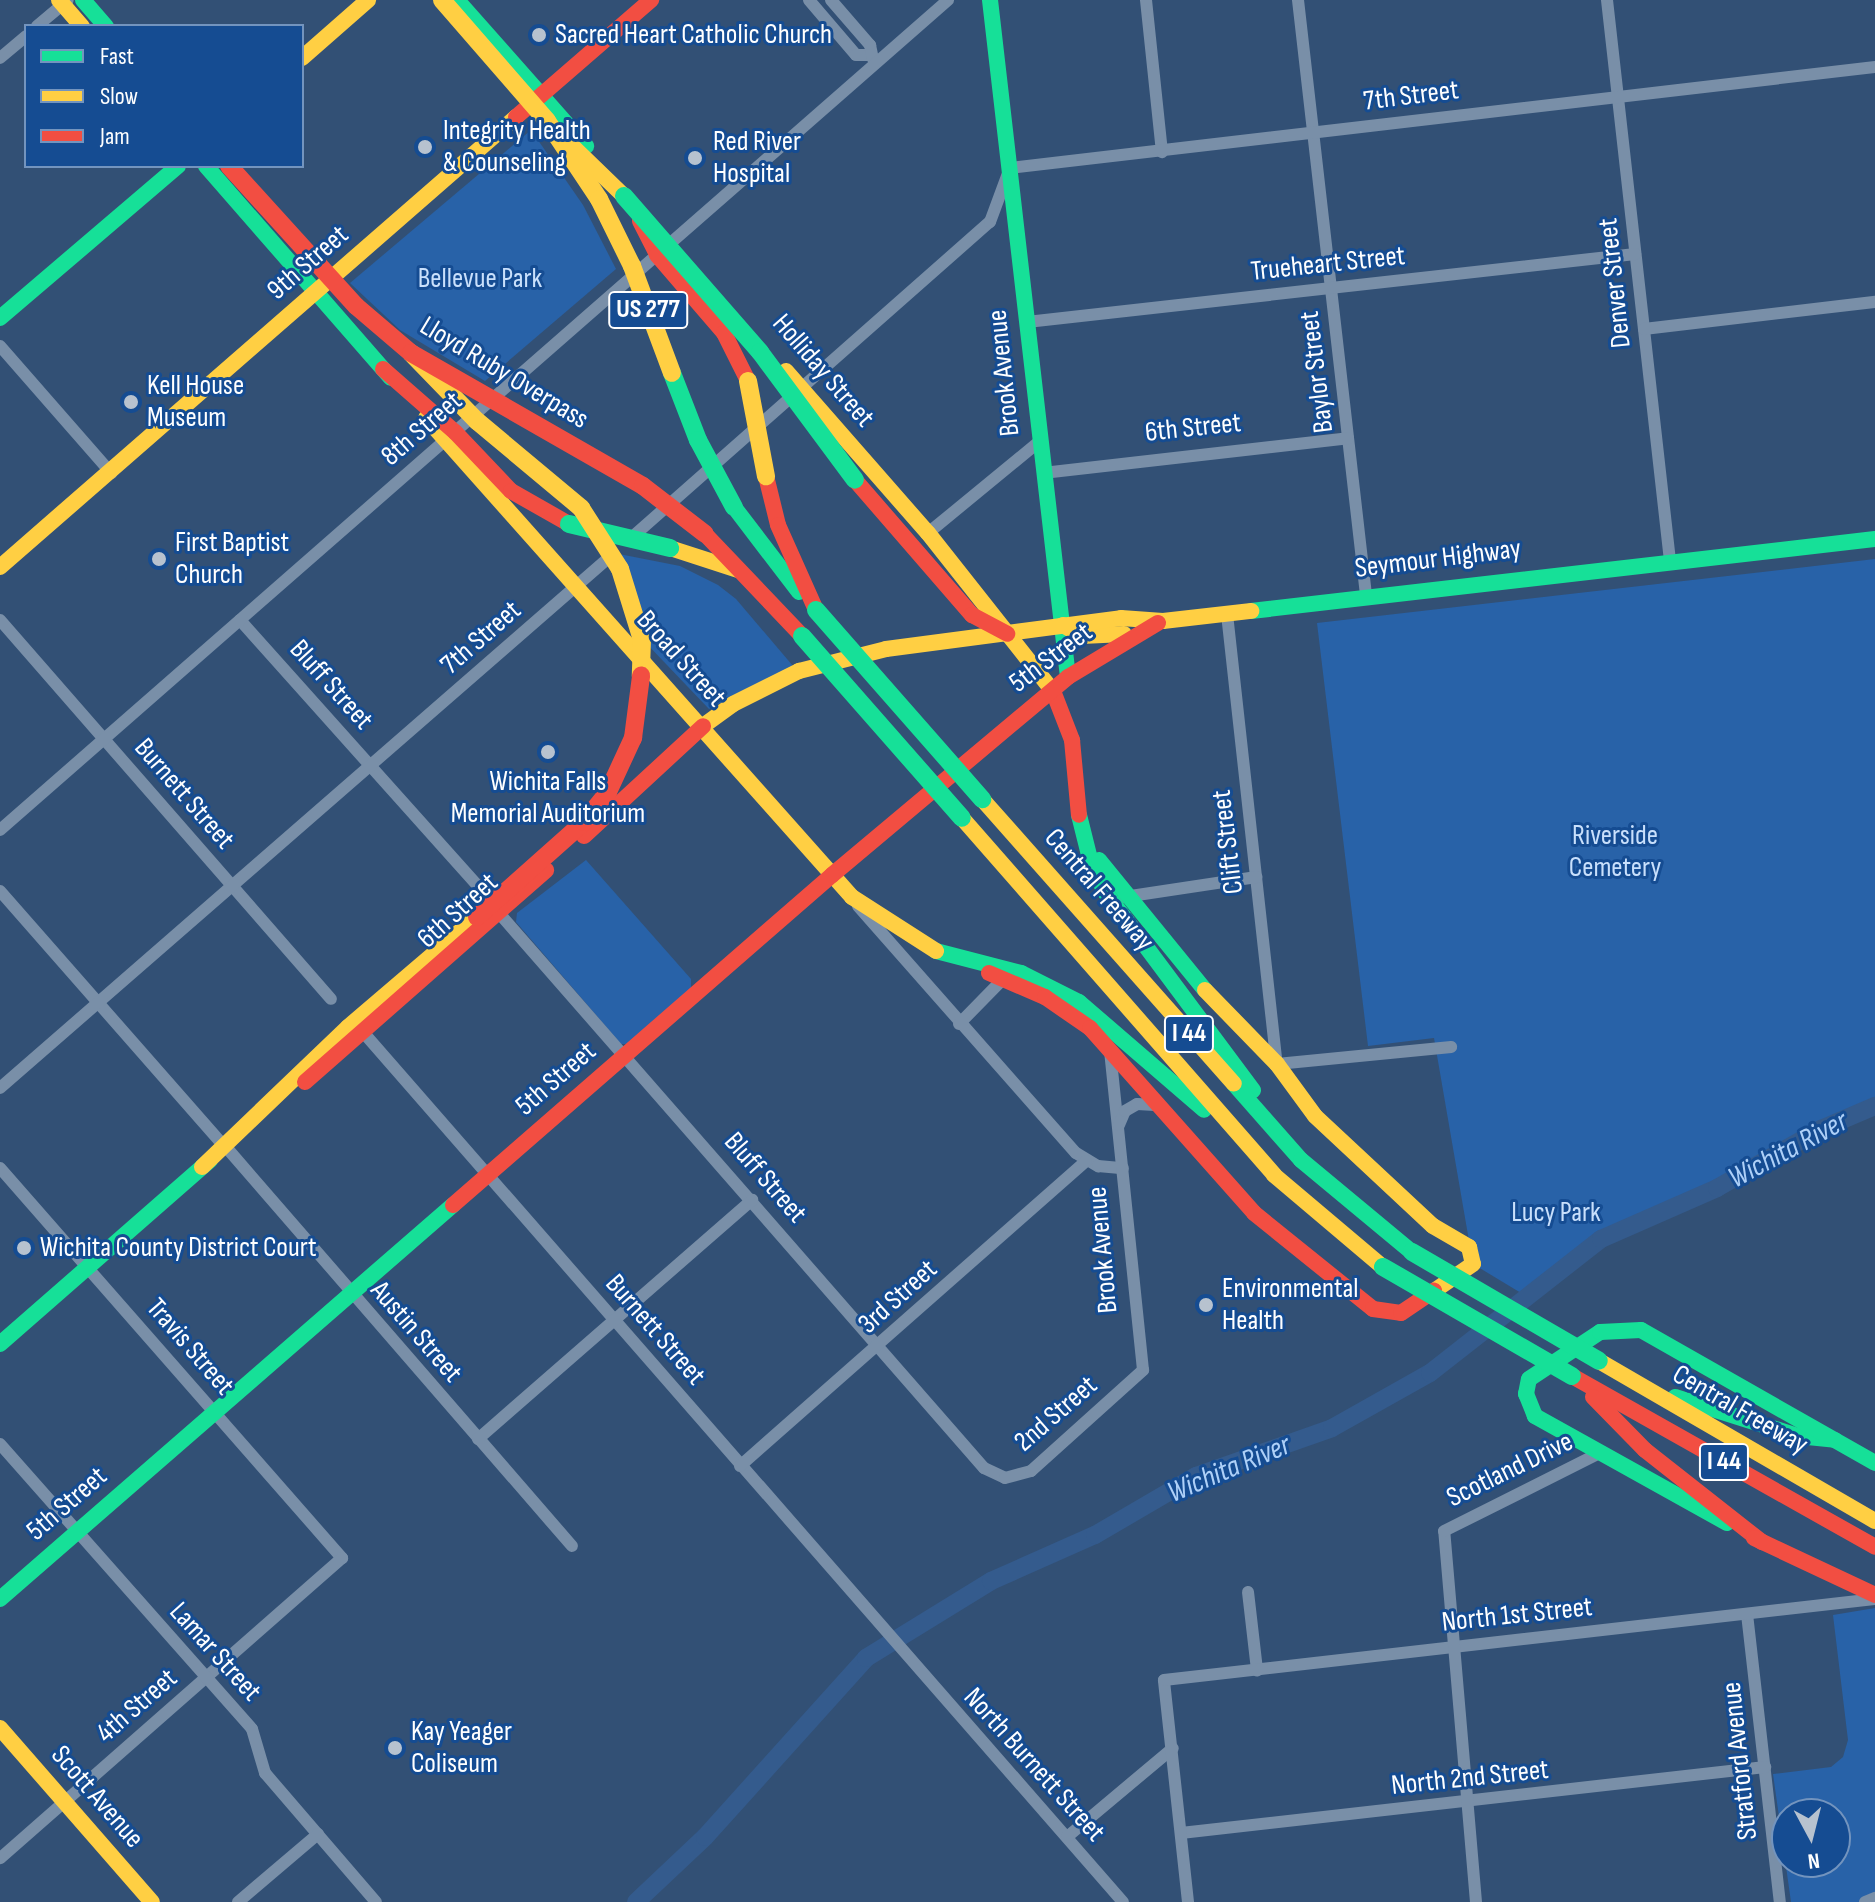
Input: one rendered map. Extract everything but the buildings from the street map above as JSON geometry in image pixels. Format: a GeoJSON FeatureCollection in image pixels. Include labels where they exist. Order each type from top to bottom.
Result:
{"type":"FeatureCollection","features":[{"type":"Feature","properties":{"kind":"main road"},"geometry":{"type":"LineString","coordinates":[[83,0],[104,24]]}},
{"type":"Feature","properties":{"kind":"main road"},"geometry":{"type":"LineString","coordinates":[[304,56],[368,0]]}},
{"type":"Feature","properties":{"kind":"main road","name":"US 277"},"geometry":{"type":"LineString","coordinates":[[442,0],[547,121]]}},
{"type":"Feature","properties":{"kind":"main road","name":"Holliday Street"},"geometry":{"type":"LineString","coordinates":[[457,0],[928,533],[1053,690],[1072,740],[1079,815]]}},
{"type":"Feature","properties":{"kind":"main road","name":"9th Street"},"geometry":{"type":"LineString","coordinates":[[0,567],[651,0]]}},
{"type":"Feature","properties":{"kind":"main road","name":"Brook Avenue"},"geometry":{"type":"LineString","coordinates":[[990,0],[1063,625],[1072,740]]}},
{"type":"Feature","properties":{"kind":"main road"},"geometry":{"type":"LineString","coordinates":[[63,2],[80,24]]}},
{"type":"Feature","properties":{"kind":"main road"},"geometry":{"type":"LineString","coordinates":[[547,121],[624,196],[751,342],[855,480],[972,615],[1007,634]]}},
{"type":"Feature","properties":{"kind":"main road","name":"Central Freeway"},"geometry":{"type":"LineString","coordinates":[[547,121],[618,234],[698,440],[734,507],[816,610],[1301,1160],[1412,1252],[1875,1521]]}},
{"type":"Feature","properties":{"kind":"main road"},"geometry":{"type":"LineString","coordinates":[[0,318],[176,168]]}},
{"type":"Feature","properties":{"kind":"main road"},"geometry":{"type":"LineString","coordinates":[[208,168],[383,369],[511,491],[569,524],[670,548],[747,573]]}},
{"type":"Feature","properties":{"kind":"main road","name":"Lloyd Ruby Overpass"},"geometry":{"type":"LineString","coordinates":[[231,168],[356,306],[411,353],[643,486],[705,534]]}},
{"type":"Feature","properties":{"kind":"main road"},"geometry":{"type":"LineString","coordinates":[[625,188],[657,255],[724,333],[748,381],[778,525],[816,610]]}},
{"type":"Feature","properties":{"kind":"main road"},"geometry":{"type":"LineString","coordinates":[[0,1344],[202,1167],[348,1027],[584,822],[608,792],[633,738],[641,706],[642,640],[630,592],[591,520],[559,486],[477,421],[411,353]]}},
{"type":"Feature","properties":{"kind":"main road","name":"Broad Street"},"geometry":{"type":"LineString","coordinates":[[451,436],[578,586],[852,897]]}},
{"type":"Feature","properties":{"kind":"main road","name":"Central Freeway"},"geometry":{"type":"LineString","coordinates":[[705,534],[747,573],[1244,1141],[1313,1212],[1383,1267],[1875,1547]]}},
{"type":"Feature","properties":{"kind":"main road","name":"Seymour Highway"},"geometry":{"type":"LineString","coordinates":[[1007,634],[1121,618],[1163,621],[1227,614],[1366,595],[1875,539]]}},
{"type":"Feature","properties":{"kind":"main road","name":"5th Street"},"geometry":{"type":"LineString","coordinates":[[0,1599],[832,875],[1068,677],[1134,633],[1163,621]]}},
{"type":"Feature","properties":{"kind":"main road"},"geometry":{"type":"LineString","coordinates":[[1063,625],[1082,636],[1134,633]]}},
{"type":"Feature","properties":{"kind":"main road","name":"6th Street"},"geometry":{"type":"LineString","coordinates":[[225,1146],[363,1032],[499,913],[703,726],[763,687],[834,660],[1007,634]]}},
{"type":"Feature","properties":{"kind":"main road"},"geometry":{"type":"LineString","coordinates":[[1079,815],[1092,867],[1106,893],[1213,1031],[1301,1160]]}},
{"type":"Feature","properties":{"kind":"main road","name":"Central Freeway"},"geometry":{"type":"LineString","coordinates":[[936,951],[1072,1013],[1110,1050],[1254,1213],[1373,1309],[1401,1313],[1473,1264],[1469,1247],[1433,1226],[1315,1116],[1277,1064],[1227,1017],[1101,866],[1079,815]]}},
{"type":"Feature","properties":{"kind":"main road"},"geometry":{"type":"LineString","coordinates":[[852,897],[936,951],[1021,973],[1079,1002],[1107,1023],[1149,1067],[1244,1141]]}},
{"type":"Feature","properties":{"kind":"main road","name":"Central Freeway"},"geometry":{"type":"LineString","coordinates":[[1875,1463],[1665,1342],[1621,1328],[1600,1332],[1529,1379],[1526,1394],[1535,1416],[1598,1454],[1762,1542],[1875,1597]]}},
{"type":"Feature","properties":{"kind":"main road"},"geometry":{"type":"LineString","coordinates":[[1572,1376],[1645,1450],[1762,1542]]}},
{"type":"Feature","properties":{"kind":"main road"},"geometry":{"type":"LineString","coordinates":[[1652,1391],[1716,1406],[1798,1436],[1835,1440]]}},
{"type":"Feature","properties":{"kind":"main road","name":"Scott Avenue"},"geometry":{"type":"LineString","coordinates":[[0,1728],[152,1902]]}},
{"type":"Feature","properties":{"kind":"street"},"geometry":{"type":"LineString","coordinates":[[809,0],[856,55],[872,58],[870,45],[831,0]]}},
{"type":"Feature","properties":{"kind":"street","name":"8th Street"},"geometry":{"type":"LineString","coordinates":[[0,830],[673,241],[872,58],[948,0]]}},
{"type":"Feature","properties":{"kind":"street"},"geometry":{"type":"LineString","coordinates":[[1146,0],[1162,152]]}},
{"type":"Feature","properties":{"kind":"street","name":"Baylor Street"},"geometry":{"type":"LineString","coordinates":[[1298,0],[1366,595]]}},
{"type":"Feature","properties":{"kind":"street","name":"Denver Street"},"geometry":{"type":"LineString","coordinates":[[1607,0],[1670,561]]}},
{"type":"Feature","properties":{"kind":"street"},"geometry":{"type":"LineString","coordinates":[[39,24],[63,2]]}},
{"type":"Feature","properties":{"kind":"street"},"geometry":{"type":"LineString","coordinates":[[0,58],[24,38]]}},
{"type":"Feature","properties":{"kind":"street","name":"7th Street"},"geometry":{"type":"LineString","coordinates":[[990,222],[1010,168],[1875,67]]}},
{"type":"Feature","properties":{"kind":"street","name":"7th Street"},"geometry":{"type":"LineString","coordinates":[[0,1088],[231,884],[578,586],[799,386],[990,222],[1015,216]]}},
{"type":"Feature","properties":{"kind":"street","name":"Trueheart Street"},"geometry":{"type":"LineString","coordinates":[[1027,322],[1635,254]]}},
{"type":"Feature","properties":{"kind":"street"},"geometry":{"type":"LineString","coordinates":[[1644,329],[1875,302]]}},
{"type":"Feature","properties":{"kind":"street"},"geometry":{"type":"LineString","coordinates":[[0,346],[111,473]]}},
{"type":"Feature","properties":{"kind":"street","name":"6th Street"},"geometry":{"type":"LineString","coordinates":[[1043,473],[1348,438]]}},
{"type":"Feature","properties":{"kind":"street"},"geometry":{"type":"LineString","coordinates":[[928,533],[1040,441]]}},
{"type":"Feature","properties":{"kind":"street","name":"Clift Street"},"geometry":{"type":"LineString","coordinates":[[1227,614],[1277,1064]]}},
{"type":"Feature","properties":{"kind":"street","name":"Burnett Street"},"geometry":{"type":"LineString","coordinates":[[0,620],[331,999]]}},
{"type":"Feature","properties":{"kind":"street","name":"Bluff Street"},"geometry":{"type":"LineString","coordinates":[[240,620],[482,891]]}},
{"type":"Feature","properties":{"kind":"street"},"geometry":{"type":"LineString","coordinates":[[1124,897],[1257,877]]}},
{"type":"Feature","properties":{"kind":"street","name":"Austin Street"},"geometry":{"type":"LineString","coordinates":[[0,891],[572,1546]]}},
{"type":"Feature","properties":{"kind":"street","name":"Broad Street"},"geometry":{"type":"LineString","coordinates":[[852,897],[959,1024],[1086,1161]]}},
{"type":"Feature","properties":{"kind":"street","name":"Bluff Street"},"geometry":{"type":"LineString","coordinates":[[499,913],[878,1347],[994,1475]]}},
{"type":"Feature","properties":{"kind":"street"},"geometry":{"type":"LineString","coordinates":[[959,1024],[1003,979]]}},
{"type":"Feature","properties":{"kind":"street","name":"Burnett Street"},"geometry":{"type":"LineString","coordinates":[[363,1032],[909,1661]]}},
{"type":"Feature","properties":{"kind":"street"},"geometry":{"type":"LineString","coordinates":[[1277,1064],[1451,1047]]}},
{"type":"Feature","properties":{"kind":"street","name":"Brook Avenue"},"geometry":{"type":"LineString","coordinates":[[1110,1050],[1143,1370]]}},
{"type":"Feature","properties":{"kind":"street"},"geometry":{"type":"LineString","coordinates":[[1119,1125],[1125,1111],[1137,1104],[1159,1105]]}},
{"type":"Feature","properties":{"kind":"street"},"geometry":{"type":"LineString","coordinates":[[1086,1161],[1123,1168]]}},
{"type":"Feature","properties":{"kind":"street","name":"3rd Street"},"geometry":{"type":"LineString","coordinates":[[740,1466],[1086,1161]]}},
{"type":"Feature","properties":{"kind":"street","name":"Travis Street"},"geometry":{"type":"LineString","coordinates":[[0,1168],[342,1558]]}},
{"type":"Feature","properties":{"kind":"street"},"geometry":{"type":"LineString","coordinates":[[478,1439],[752,1200]]}},
{"type":"Feature","properties":{"kind":"street","name":"2nd Street"},"geometry":{"type":"LineString","coordinates":[[994,1475],[1018,1477],[1031,1471],[1143,1370]]}},
{"type":"Feature","properties":{"kind":"street","name":"Lamar Street"},"geometry":{"type":"LineString","coordinates":[[0,1444],[252,1729],[265,1773],[376,1902]]}},
{"type":"Feature","properties":{"kind":"street","name":"Scotland Drive"},"geometry":{"type":"LineString","coordinates":[[1453,1647],[1444,1531],[1598,1454]]}},
{"type":"Feature","properties":{"kind":"street","name":"4th Street"},"geometry":{"type":"LineString","coordinates":[[0,1858],[342,1558]]}},
{"type":"Feature","properties":{"kind":"street"},"geometry":{"type":"LineString","coordinates":[[1248,1592],[1257,1670]]}},
{"type":"Feature","properties":{"kind":"street","name":"North 1st Street"},"geometry":{"type":"LineString","coordinates":[[1173,1748],[1164,1680],[1875,1597]]}},
{"type":"Feature","properties":{"kind":"street","name":"Stratford Avenue"},"geometry":{"type":"LineString","coordinates":[[1747,1614],[1780,1902]]}},
{"type":"Feature","properties":{"kind":"street"},"geometry":{"type":"LineString","coordinates":[[1453,1647],[1470,1804],[1476,1902]]}},
{"type":"Feature","properties":{"kind":"street","name":"North Burnett Street"},"geometry":{"type":"LineString","coordinates":[[909,1661],[1123,1902]]}},
{"type":"Feature","properties":{"kind":"street"},"geometry":{"type":"LineString","coordinates":[[1173,1748],[1188,1902]]}},
{"type":"Feature","properties":{"kind":"street"},"geometry":{"type":"LineString","coordinates":[[1067,1837],[1173,1748]]}},
{"type":"Feature","properties":{"kind":"street","name":"North 2nd Street"},"geometry":{"type":"LineString","coordinates":[[1181,1833],[1470,1804],[1765,1767]]}},
{"type":"Feature","properties":{"kind":"street"},"geometry":{"type":"LineString","coordinates":[[238,1902],[318,1834]]}},
{"type":"Feature","properties":{"kind":"street"},"geometry":{"type":"LineString","coordinates":[[1865,1902],[1875,1898]]}},
{"type":"Feature","properties":{"kind":"green space","name":"Bellevue Park"},"geometry":{"type":"Polygon","coordinates":[[[531,130],[583,205],[616,269],[485,381],[400,330],[350,283],[531,130]]]}},
{"type":"Feature","properties":{"kind":"green space"},"geometry":{"type":"Polygon","coordinates":[[[619,554],[680,566],[718,585],[736,599],[793,666],[709,709],[645,642],[619,554]]]}},
{"type":"Feature","properties":{"kind":"green space","name":"Riverside Cemetery"},"geometry":{"type":"Polygon","coordinates":[[[1875,559],[1875,1106],[1821,1129],[1717,1188],[1601,1239],[1526,1296],[1473,1264],[1434,1038],[1368,1046],[1317,623],[1875,559]]]}},
{"type":"Feature","properties":{"kind":"green space"},"geometry":{"type":"Polygon","coordinates":[[[586,860],[691,979],[691,988],[627,1044],[621,1044],[516,922],[517,913],[586,860]]]}},
{"type":"Feature","properties":{"kind":"green space"},"geometry":{"type":"Polygon","coordinates":[[[1875,1608],[1875,1902],[1791,1902],[1788,1878],[1851,1878],[1851,1798],[1776,1798],[1773,1774],[1831,1767],[1843,1757],[1848,1740],[1833,1615],[1875,1608]]]}},
{"type":"Feature","properties":{"kind":"waterway","name":"Wichita River"},"geometry":{"type":"LineString","coordinates":[[636,1902],[705,1837],[866,1658],[991,1581],[1095,1535],[1196,1476],[1332,1428],[1430,1373],[1601,1239],[1717,1188],[1821,1129],[1875,1106]]}},
{"type":"Feature","properties":{"kind":"traffic: fast"},"geometry":{"type":"LineString","coordinates":[[83,0],[104,24]]}},
{"type":"Feature","properties":{"kind":"traffic: fast"},"geometry":{"type":"LineString","coordinates":[[457,0],[586,146]]}},
{"type":"Feature","properties":{"kind":"traffic: fast"},"geometry":{"type":"LineString","coordinates":[[990,0],[1068,677]]}},
{"type":"Feature","properties":{"kind":"traffic: fast"},"geometry":{"type":"LineString","coordinates":[[0,318],[176,168]]}},
{"type":"Feature","properties":{"kind":"traffic: fast"},"geometry":{"type":"LineString","coordinates":[[208,168],[391,378]]}},
{"type":"Feature","properties":{"kind":"traffic: fast"},"geometry":{"type":"LineString","coordinates":[[624,196],[760,352],[855,480]]}},
{"type":"Feature","properties":{"kind":"traffic: fast"},"geometry":{"type":"LineString","coordinates":[[672,373],[698,440],[734,507]]}},
{"type":"Feature","properties":{"kind":"traffic: fast"},"geometry":{"type":"LineString","coordinates":[[734,507],[799,592]]}},
{"type":"Feature","properties":{"kind":"traffic: fast"},"geometry":{"type":"LineString","coordinates":[[569,524],[670,548]]}},
{"type":"Feature","properties":{"kind":"traffic: fast"},"geometry":{"type":"LineString","coordinates":[[1251,611],[1875,539]]}},
{"type":"Feature","properties":{"kind":"traffic: fast"},"geometry":{"type":"LineString","coordinates":[[816,610],[982,799]]}},
{"type":"Feature","properties":{"kind":"traffic: fast"},"geometry":{"type":"LineString","coordinates":[[802,636],[962,818]]}},
{"type":"Feature","properties":{"kind":"traffic: fast"},"geometry":{"type":"LineString","coordinates":[[1079,815],[1092,867],[1106,893],[1253,1090]]}},
{"type":"Feature","properties":{"kind":"traffic: fast"},"geometry":{"type":"LineString","coordinates":[[1099,860],[1205,990]]}},
{"type":"Feature","properties":{"kind":"traffic: fast"},"geometry":{"type":"LineString","coordinates":[[936,951],[1021,973],[1079,1002],[1204,1110]]}},
{"type":"Feature","properties":{"kind":"traffic: fast"},"geometry":{"type":"LineString","coordinates":[[1234,1084],[1301,1160],[1412,1252]]}},
{"type":"Feature","properties":{"kind":"traffic: fast"},"geometry":{"type":"LineString","coordinates":[[0,1344],[210,1160]]}},
{"type":"Feature","properties":{"kind":"traffic: fast"},"geometry":{"type":"LineString","coordinates":[[0,1599],[453,1205]]}},
{"type":"Feature","properties":{"kind":"traffic: fast"},"geometry":{"type":"LineString","coordinates":[[1412,1252],[1599,1361]]}},
{"type":"Feature","properties":{"kind":"traffic: fast"},"geometry":{"type":"LineString","coordinates":[[1383,1267],[1572,1376]]}},
{"type":"Feature","properties":{"kind":"traffic: fast"},"geometry":{"type":"LineString","coordinates":[[1727,1523],[1535,1416],[1526,1394],[1529,1379],[1600,1332],[1641,1330],[1875,1463]]}},
{"type":"Feature","properties":{"kind":"traffic: fast"},"geometry":{"type":"LineString","coordinates":[[1675,1397],[1798,1436],[1835,1440]]}},
{"type":"Feature","properties":{"kind":"traffic: slow"},"geometry":{"type":"LineString","coordinates":[[59,0],[80,24]]}},
{"type":"Feature","properties":{"kind":"traffic: slow"},"geometry":{"type":"LineString","coordinates":[[304,56],[368,0]]}},
{"type":"Feature","properties":{"kind":"traffic: slow"},"geometry":{"type":"LineString","coordinates":[[442,0],[547,121],[599,199],[632,266],[672,373]]}},
{"type":"Feature","properties":{"kind":"traffic: slow"},"geometry":{"type":"LineString","coordinates":[[0,567],[516,117]]}},
{"type":"Feature","properties":{"kind":"traffic: slow"},"geometry":{"type":"LineString","coordinates":[[564,138],[624,196]]}},
{"type":"Feature","properties":{"kind":"traffic: slow"},"geometry":{"type":"LineString","coordinates":[[411,353],[477,421],[581,508],[620,569],[642,640],[641,676]]}},
{"type":"Feature","properties":{"kind":"traffic: slow"},"geometry":{"type":"LineString","coordinates":[[786,371],[928,533],[1053,691]]}},
{"type":"Feature","properties":{"kind":"traffic: slow"},"geometry":{"type":"LineString","coordinates":[[748,381],[766,476]]}},
{"type":"Feature","properties":{"kind":"traffic: slow"},"geometry":{"type":"LineString","coordinates":[[426,418],[852,897],[936,951]]}},
{"type":"Feature","properties":{"kind":"traffic: slow"},"geometry":{"type":"LineString","coordinates":[[670,548],[738,570]]}},
{"type":"Feature","properties":{"kind":"traffic: slow"},"geometry":{"type":"LineString","coordinates":[[703,726],[733,704],[799,671],[886,649],[1121,618],[1163,621],[1251,611]]}},
{"type":"Feature","properties":{"kind":"traffic: slow"},"geometry":{"type":"LineString","coordinates":[[1063,625],[1082,636],[1124,634]]}},
{"type":"Feature","properties":{"kind":"traffic: slow"},"geometry":{"type":"LineString","coordinates":[[982,799],[1234,1084]]}},
{"type":"Feature","properties":{"kind":"traffic: slow"},"geometry":{"type":"LineString","coordinates":[[962,818],[1274,1175],[1383,1267]]}},
{"type":"Feature","properties":{"kind":"traffic: slow"},"geometry":{"type":"LineString","coordinates":[[202,1167],[348,1027],[477,917]]}},
{"type":"Feature","properties":{"kind":"traffic: slow"},"geometry":{"type":"LineString","coordinates":[[1205,990],[1277,1064],[1315,1116],[1433,1226],[1469,1247],[1473,1264],[1434,1291]]}},
{"type":"Feature","properties":{"kind":"traffic: slow"},"geometry":{"type":"LineString","coordinates":[[1599,1361],[1875,1521]]}},
{"type":"Feature","properties":{"kind":"traffic: slow"},"geometry":{"type":"LineString","coordinates":[[0,1728],[152,1902]]}},
{"type":"Feature","properties":{"kind":"traffic: jam"},"geometry":{"type":"LineString","coordinates":[[516,117],[651,0]]}},
{"type":"Feature","properties":{"kind":"traffic: jam"},"geometry":{"type":"LineString","coordinates":[[231,168],[356,306],[411,353],[643,486],[705,534]]}},
{"type":"Feature","properties":{"kind":"traffic: jam"},"geometry":{"type":"LineString","coordinates":[[640,221],[657,255],[724,333],[748,381]]}},
{"type":"Feature","properties":{"kind":"traffic: jam"},"geometry":{"type":"LineString","coordinates":[[383,369],[455,432],[511,491],[569,524]]}},
{"type":"Feature","properties":{"kind":"traffic: jam"},"geometry":{"type":"LineString","coordinates":[[766,476],[778,525],[816,610]]}},
{"type":"Feature","properties":{"kind":"traffic: jam"},"geometry":{"type":"LineString","coordinates":[[855,480],[972,615],[1007,634]]}},
{"type":"Feature","properties":{"kind":"traffic: jam"},"geometry":{"type":"LineString","coordinates":[[705,534],[802,636]]}},
{"type":"Feature","properties":{"kind":"traffic: jam"},"geometry":{"type":"LineString","coordinates":[[832,875],[1068,677],[1158,623]]}},
{"type":"Feature","properties":{"kind":"traffic: jam"},"geometry":{"type":"LineString","coordinates":[[477,917],[584,822],[608,792],[633,738],[641,676]]}},
{"type":"Feature","properties":{"kind":"traffic: jam"},"geometry":{"type":"LineString","coordinates":[[1053,691],[1072,740],[1079,815]]}},
{"type":"Feature","properties":{"kind":"traffic: jam"},"geometry":{"type":"LineString","coordinates":[[584,836],[703,726]]}},
{"type":"Feature","properties":{"kind":"traffic: jam"},"geometry":{"type":"LineString","coordinates":[[305,1082],[546,870]]}},
{"type":"Feature","properties":{"kind":"traffic: jam"},"geometry":{"type":"LineString","coordinates":[[453,1205],[832,875]]}},
{"type":"Feature","properties":{"kind":"traffic: jam"},"geometry":{"type":"LineString","coordinates":[[989,973],[1045,997],[1090,1028],[1254,1213],[1373,1309],[1401,1313],[1434,1291]]}},
{"type":"Feature","properties":{"kind":"traffic: jam"},"geometry":{"type":"LineString","coordinates":[[1572,1376],[1875,1547]]}},
{"type":"Feature","properties":{"kind":"traffic: jam"},"geometry":{"type":"LineString","coordinates":[[1593,1397],[1645,1450],[1762,1542]]}},
{"type":"Feature","properties":{"kind":"traffic: jam"},"geometry":{"type":"LineString","coordinates":[[1754,1538],[1875,1595]]}},
{"type":"Feature","properties":{"kind":"place","name":"Sacred Heart Catholic Church"},"geometry":{"type":"Point","coordinates":[539,35]}},
{"type":"Feature","properties":{"kind":"place","name":"Integrity Health & Counseling"},"geometry":{"type":"Point","coordinates":[425,147]}},
{"type":"Feature","properties":{"kind":"place","name":"Red River Hospital"},"geometry":{"type":"Point","coordinates":[695,158]}},
{"type":"Feature","properties":{"kind":"place","name":"Kell House Museum"},"geometry":{"type":"Point","coordinates":[131,402]}},
{"type":"Feature","properties":{"kind":"place","name":"First Baptist Church"},"geometry":{"type":"Point","coordinates":[159,559]}},
{"type":"Feature","properties":{"kind":"place","name":"Wichita Falls Memorial Auditorium"},"geometry":{"type":"Point","coordinates":[548,752]}},
{"type":"Feature","properties":{"kind":"place","name":"Wichita County District Court"},"geometry":{"type":"Point","coordinates":[24,1248]}},
{"type":"Feature","properties":{"kind":"place","name":"Environmental Health"},"geometry":{"type":"Point","coordinates":[1206,1305]}},
{"type":"Feature","properties":{"kind":"place","name":"Kay Yeager Coliseum"},"geometry":{"type":"Point","coordinates":[395,1748]}},
{"type":"Feature","properties":{"kind":"park label","name":"Lucy Park"},"geometry":{"type":"Point","coordinates":[1556,1213]}}]}
